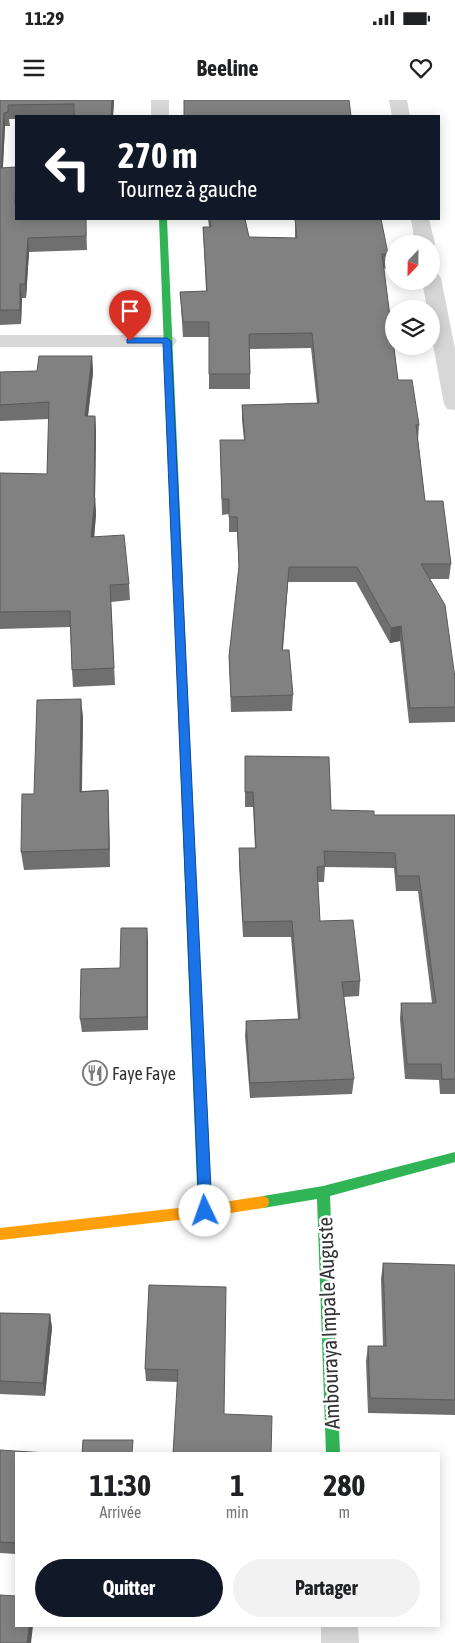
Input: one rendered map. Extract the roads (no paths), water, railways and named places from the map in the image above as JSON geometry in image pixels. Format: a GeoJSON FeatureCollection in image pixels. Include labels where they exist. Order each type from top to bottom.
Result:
{"type":"FeatureCollection","features":[{"type":"Feature","properties":{"kind":"street"},"geometry":{"type":"LineString","coordinates":[[160,100],[160,115]]}},
{"type":"Feature","properties":{"kind":"street"},"geometry":{"type":"LineString","coordinates":[[398,100],[401,115]]}},
{"type":"Feature","properties":{"kind":"street"},"geometry":{"type":"LineString","coordinates":[[163,220],[205,1211]]}},
{"type":"Feature","properties":{"kind":"street"},"geometry":{"type":"LineString","coordinates":[[420,220],[423,235]]}},
{"type":"Feature","properties":{"kind":"street"},"geometry":{"type":"LineString","coordinates":[[433,290],[455,404]]}},
{"type":"Feature","properties":{"kind":"street"},"geometry":{"type":"LineString","coordinates":[[0,341],[167,341]]}},
{"type":"Feature","properties":{"kind":"street"},"geometry":{"type":"LineString","coordinates":[[0,1234],[205,1211],[323,1192],[455,1157]]}},
{"type":"Feature","properties":{"kind":"street","name":"Ambouraya Impale Auguste"},"geometry":{"type":"LineString","coordinates":[[323,1192],[333,1452]]}},
{"type":"Feature","properties":{"kind":"street"},"geometry":{"type":"LineString","coordinates":[[339,1627],[340,1643]]}},
{"type":"Feature","properties":{"kind":"place","name":"Faye Faye"},"geometry":{"type":"Point","coordinates":[95,1073]}}]}
